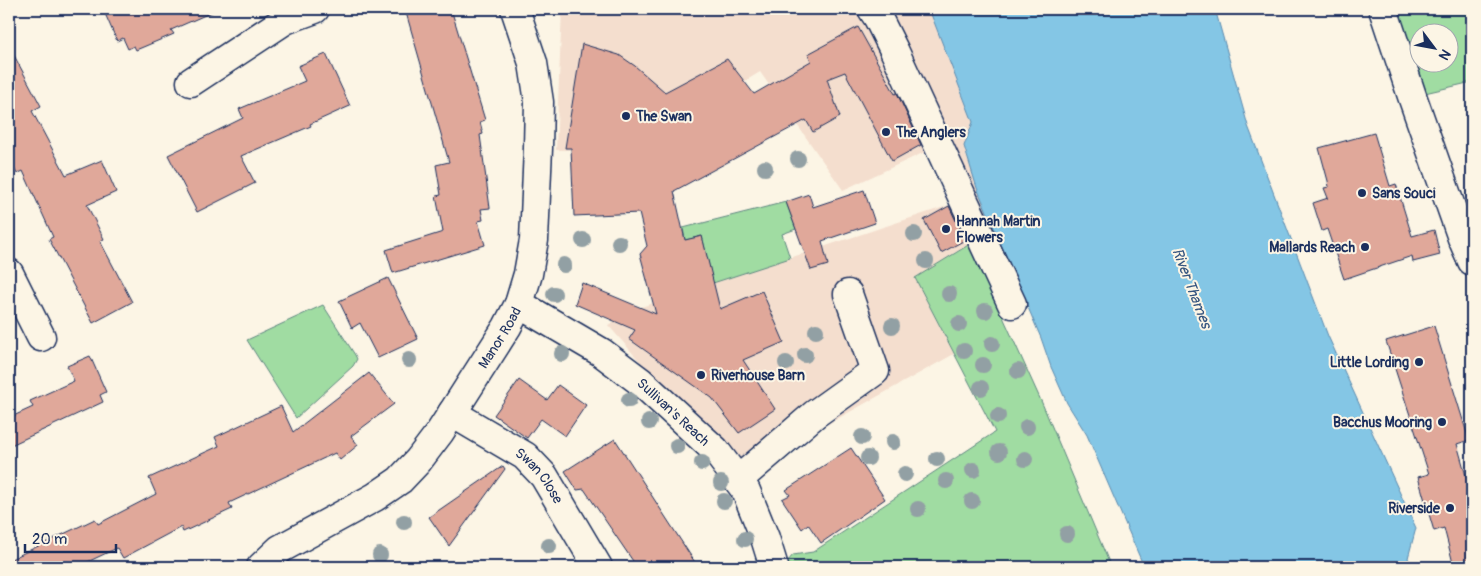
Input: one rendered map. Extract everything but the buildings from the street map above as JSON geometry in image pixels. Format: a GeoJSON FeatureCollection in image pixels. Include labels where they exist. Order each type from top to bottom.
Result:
{"type":"FeatureCollection","features":[{"type":"Feature","properties":{"kind":"street"},"geometry":{"type":"LineString","coordinates":[[191,82],[285,20],[315,9]]}},
{"type":"Feature","properties":{"kind":"street","name":"Manor Road"},"geometry":{"type":"LineString","coordinates":[[261,567],[280,549],[375,498],[400,480],[423,454],[452,413],[507,327],[519,304],[528,274],[534,240],[539,102],[534,63],[515,9]]}},
{"type":"Feature","properties":{"kind":"street"},"geometry":{"type":"LineString","coordinates":[[872,9],[894,50],[1012,304]]}},
{"type":"Feature","properties":{"kind":"street"},"geometry":{"type":"LineString","coordinates":[[1383,9],[1462,238],[1472,261]]}},
{"type":"Feature","properties":{"kind":"street"},"geometry":{"type":"LineString","coordinates":[[9,273],[41,336]]}},
{"type":"Feature","properties":{"kind":"street"},"geometry":{"type":"LineString","coordinates":[[738,480],[815,414],[875,371],[848,294]]}},
{"type":"Feature","properties":{"kind":"street","name":"Sullivan's Reach"},"geometry":{"type":"LineString","coordinates":[[519,304],[601,352],[641,382],[715,450],[746,491],[765,538],[774,567]]}},
{"type":"Feature","properties":{"kind":"street","name":"Swan Close"},"geometry":{"type":"LineString","coordinates":[[452,413],[526,456],[536,466],[544,476],[598,567]]}},
{"type":"Feature","properties":{"kind":"shaded area"},"geometry":{"type":"Polygon","coordinates":[[[562,9],[929,9],[973,122],[964,146],[977,188],[995,230],[915,278],[954,354],[738,474],[608,325],[635,309],[950,205],[927,151],[843,190],[760,72],[634,149],[556,150],[562,9]]]}},
{"type":"Feature","properties":{"kind":"green space"},"geometry":{"type":"Polygon","coordinates":[[[1383,9],[1472,9],[1472,82],[1412,96],[1383,9]]]}},
{"type":"Feature","properties":{"kind":"green space"},"geometry":{"type":"Polygon","coordinates":[[[786,202],[796,229],[782,234],[790,258],[713,283],[702,236],[685,240],[683,228],[786,202]]]}},
{"type":"Feature","properties":{"kind":"green space"},"geometry":{"type":"Polygon","coordinates":[[[970,244],[1042,403],[1111,567],[789,567],[787,562],[793,555],[813,552],[995,432],[915,278],[970,244]]]}},
{"type":"Feature","properties":{"kind":"green space"},"geometry":{"type":"Polygon","coordinates":[[[323,305],[357,359],[353,366],[296,418],[247,340],[323,305]]]}},
{"type":"Feature","properties":{"kind":"water","name":"River Thames"},"geometry":{"type":"Polygon","coordinates":[[[929,9],[1215,9],[1248,126],[1328,336],[1416,528],[1408,558],[1412,567],[1144,567],[1087,435],[1067,403],[1051,367],[1041,338],[977,188],[964,146],[973,122],[929,9]]]}},
{"type":"Feature","properties":{"kind":"place","name":"The Swan"},"geometry":{"type":"Point","coordinates":[626,116]}},
{"type":"Feature","properties":{"kind":"place","name":"The Anglers"},"geometry":{"type":"Point","coordinates":[886,132]}},
{"type":"Feature","properties":{"kind":"place","name":"Sans Souci"},"geometry":{"type":"Point","coordinates":[1362,193]}},
{"type":"Feature","properties":{"kind":"place","name":"Hannah Martin Flowers"},"geometry":{"type":"Point","coordinates":[946,229]}},
{"type":"Feature","properties":{"kind":"place","name":"Mallards Reach"},"geometry":{"type":"Point","coordinates":[1365,247]}},
{"type":"Feature","properties":{"kind":"place","name":"Little Lording"},"geometry":{"type":"Point","coordinates":[1419,362]}},
{"type":"Feature","properties":{"kind":"place","name":"Riverhouse Barn"},"geometry":{"type":"Point","coordinates":[701,375]}},
{"type":"Feature","properties":{"kind":"place","name":"Bacchus Mooring"},"geometry":{"type":"Point","coordinates":[1442,422]}},
{"type":"Feature","properties":{"kind":"place","name":"Riverside"},"geometry":{"type":"Point","coordinates":[1450,508]}}]}
